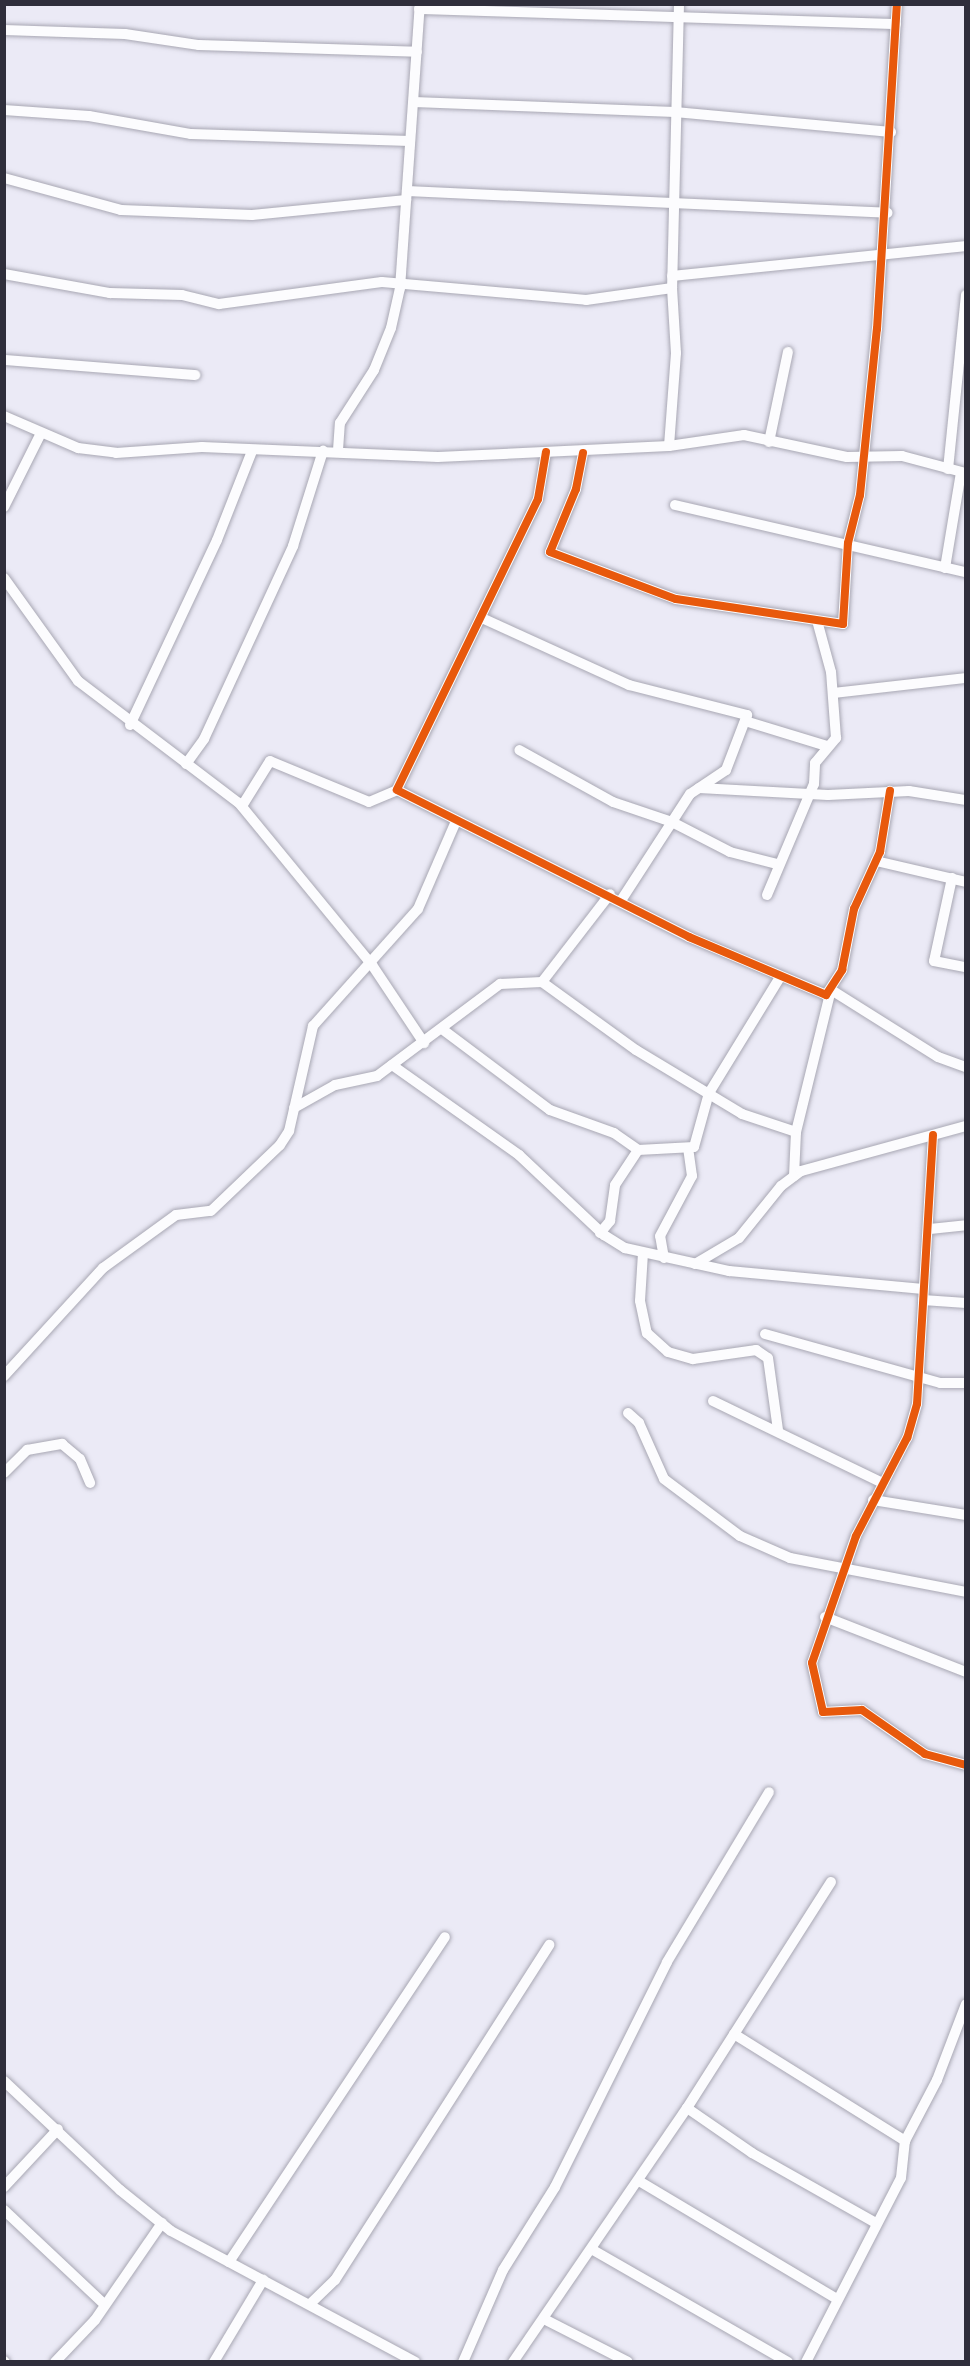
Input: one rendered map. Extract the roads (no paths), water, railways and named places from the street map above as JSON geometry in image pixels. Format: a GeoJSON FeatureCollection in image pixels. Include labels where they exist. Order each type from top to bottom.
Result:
{"type":"FeatureCollection","features":[{"type":"Feature","properties":{"kind":"street"},"geometry":{"type":"LineString","coordinates":[[583,453],[576,489],[550,552],[676,599],[818,624],[844,622],[848,543],[863,456],[887,213],[897,4]]}},
{"type":"Feature","properties":{"kind":"street"},"geometry":{"type":"LineString","coordinates":[[338,450],[340,423],[374,370],[392,328],[400,288],[419,7],[679,10],[896,24]]}},
{"type":"Feature","properties":{"kind":"street"},"geometry":{"type":"LineString","coordinates":[[669,446],[676,353],[672,276],[679,10]]}},
{"type":"Feature","properties":{"kind":"street"},"geometry":{"type":"LineString","coordinates":[[4,30],[125,34],[231,47],[417,52]]}},
{"type":"Feature","properties":{"kind":"street"},"geometry":{"type":"LineString","coordinates":[[414,102],[675,112],[891,132]]}},
{"type":"Feature","properties":{"kind":"street"},"geometry":{"type":"LineString","coordinates":[[4,110],[89,116],[191,134],[410,141]]}},
{"type":"Feature","properties":{"kind":"street"},"geometry":{"type":"LineString","coordinates":[[4,178],[121,210],[252,215],[406,196],[675,203],[887,213]]}},
{"type":"Feature","properties":{"kind":"street"},"geometry":{"type":"LineString","coordinates":[[672,276],[882,251],[966,246]]}},
{"type":"Feature","properties":{"kind":"street"},"geometry":{"type":"LineString","coordinates":[[4,273],[110,293],[173,294],[219,304],[382,282],[400,288],[586,300],[672,288]]}},
{"type":"Feature","properties":{"kind":"street"},"geometry":{"type":"LineString","coordinates":[[948,469],[964,355],[966,295]]}},
{"type":"Feature","properties":{"kind":"street"},"geometry":{"type":"LineString","coordinates":[[769,442],[788,352]]}},
{"type":"Feature","properties":{"kind":"street"},"geometry":{"type":"LineString","coordinates":[[4,360],[195,375]]}},
{"type":"Feature","properties":{"kind":"street"},"geometry":{"type":"LineString","coordinates":[[4,416],[41,433],[97,452],[252,451],[297,455],[338,450],[415,457],[546,452],[583,453],[669,446],[723,435],[863,456],[902,456],[963,473],[945,568]]}},
{"type":"Feature","properties":{"kind":"street"},"geometry":{"type":"LineString","coordinates":[[4,507],[41,433]]}},
{"type":"Feature","properties":{"kind":"street"},"geometry":{"type":"LineString","coordinates":[[130,725],[217,540],[252,451]]}},
{"type":"Feature","properties":{"kind":"street"},"geometry":{"type":"LineString","coordinates":[[186,764],[204,739],[293,546],[323,451]]}},
{"type":"Feature","properties":{"kind":"street"},"geometry":{"type":"LineString","coordinates":[[242,806],[270,761],[369,802],[398,790],[475,622],[482,618],[538,499],[546,452]]}},
{"type":"Feature","properties":{"kind":"street"},"geometry":{"type":"LineString","coordinates":[[675,505],[966,572]]}},
{"type":"Feature","properties":{"kind":"street"},"geometry":{"type":"LineString","coordinates":[[4,578],[78,681],[130,725],[242,806],[372,965],[424,1043]]}},
{"type":"Feature","properties":{"kind":"street"},"geometry":{"type":"LineString","coordinates":[[482,618],[629,685],[747,715],[726,770],[699,788],[672,822],[622,899]]}},
{"type":"Feature","properties":{"kind":"street"},"geometry":{"type":"LineString","coordinates":[[767,895],[777,864],[809,792],[816,763],[827,746],[836,738],[834,693],[818,624]]}},
{"type":"Feature","properties":{"kind":"street"},"geometry":{"type":"LineString","coordinates":[[834,693],[966,678]]}},
{"type":"Feature","properties":{"kind":"street"},"geometry":{"type":"LineString","coordinates":[[745,721],[827,746]]}},
{"type":"Feature","properties":{"kind":"street"},"geometry":{"type":"LineString","coordinates":[[519,750],[613,802],[672,822],[730,852],[777,864]]}},
{"type":"Feature","properties":{"kind":"street"},"geometry":{"type":"LineString","coordinates":[[699,788],[809,792],[890,791],[966,800]]}},
{"type":"Feature","properties":{"kind":"street"},"geometry":{"type":"LineString","coordinates":[[398,790],[456,821],[622,899],[688,937],[780,977],[832,993],[931,1053],[966,1067]]}},
{"type":"Feature","properties":{"kind":"street"},"geometry":{"type":"LineString","coordinates":[[795,1176],[796,1132],[854,909],[876,861],[890,791]]}},
{"type":"Feature","properties":{"kind":"street"},"geometry":{"type":"LineString","coordinates":[[4,1376],[103,1268],[165,1221],[211,1211],[270,1156],[289,1131],[313,1026],[372,965],[418,909],[456,821]]}},
{"type":"Feature","properties":{"kind":"street"},"geometry":{"type":"LineString","coordinates":[[876,861],[966,882]]}},
{"type":"Feature","properties":{"kind":"street"},"geometry":{"type":"LineString","coordinates":[[952,878],[934,961],[966,967]]}},
{"type":"Feature","properties":{"kind":"street"},"geometry":{"type":"LineString","coordinates":[[542,982],[610,894]]}},
{"type":"Feature","properties":{"kind":"street"},"geometry":{"type":"LineString","coordinates":[[442,1029],[542,1105],[614,1133],[638,1150],[688,1148],[694,1147],[710,1093],[780,977]]}},
{"type":"Feature","properties":{"kind":"street"},"geometry":{"type":"LineString","coordinates":[[294,1108],[335,1085],[377,1076],[500,984],[542,982],[636,1050],[742,1114],[796,1132]]}},
{"type":"Feature","properties":{"kind":"street"},"geometry":{"type":"LineString","coordinates":[[392,1065],[519,1155],[600,1233],[643,1253],[693,1265],[923,1288]]}},
{"type":"Feature","properties":{"kind":"street"},"geometry":{"type":"LineString","coordinates":[[693,1265],[739,1238],[795,1176],[827,1161],[966,1126]]}},
{"type":"Feature","properties":{"kind":"street"},"geometry":{"type":"LineString","coordinates":[[933,1135],[930,1229],[913,1420],[873,1500],[825,1617],[812,1663],[824,1712],[862,1710],[925,1754],[966,1765]]}},
{"type":"Feature","properties":{"kind":"street"},"geometry":{"type":"LineString","coordinates":[[664,1258],[660,1236],[692,1176],[688,1148]]}},
{"type":"Feature","properties":{"kind":"street"},"geometry":{"type":"LineString","coordinates":[[600,1233],[610,1221],[615,1185],[638,1150]]}},
{"type":"Feature","properties":{"kind":"street"},"geometry":{"type":"LineString","coordinates":[[930,1229],[966,1225]]}},
{"type":"Feature","properties":{"kind":"street"},"geometry":{"type":"LineString","coordinates":[[643,1253],[640,1301],[647,1333],[668,1352],[693,1359],[756,1350],[768,1358],[778,1430]]}},
{"type":"Feature","properties":{"kind":"street"},"geometry":{"type":"LineString","coordinates":[[922,1300],[966,1303]]}},
{"type":"Feature","properties":{"kind":"street"},"geometry":{"type":"LineString","coordinates":[[765,1334],[916,1376],[966,1383]]}},
{"type":"Feature","properties":{"kind":"street"},"geometry":{"type":"LineString","coordinates":[[713,1401],[778,1430],[883,1483]]}},
{"type":"Feature","properties":{"kind":"street"},"geometry":{"type":"LineString","coordinates":[[628,1413],[639,1423],[664,1479],[740,1536],[790,1558],[966,1592]]}},
{"type":"Feature","properties":{"kind":"street"},"geometry":{"type":"LineString","coordinates":[[4,1473],[27,1450],[62,1444],[80,1459],[90,1483]]}},
{"type":"Feature","properties":{"kind":"street"},"geometry":{"type":"LineString","coordinates":[[873,1500],[966,1515]]}},
{"type":"Feature","properties":{"kind":"street"},"geometry":{"type":"LineString","coordinates":[[825,1617],[966,1672]]}},
{"type":"Feature","properties":{"kind":"street"},"geometry":{"type":"LineString","coordinates":[[463,2361],[503,2270],[548,2200],[668,1962],[768,1792]]}},
{"type":"Feature","properties":{"kind":"street"},"geometry":{"type":"LineString","coordinates":[[513,2361],[639,2181],[831,1882]]}},
{"type":"Feature","properties":{"kind":"street"},"geometry":{"type":"LineString","coordinates":[[229,2262],[445,1937]]}},
{"type":"Feature","properties":{"kind":"street"},"geometry":{"type":"LineString","coordinates":[[310,2304],[335,2280],[549,1945]]}},
{"type":"Feature","properties":{"kind":"street"},"geometry":{"type":"LineString","coordinates":[[806,2361],[874,2222],[901,2178],[905,2141],[937,2080],[966,2004]]}},
{"type":"Feature","properties":{"kind":"street"},"geometry":{"type":"LineString","coordinates":[[734,2034],[905,2141]]}},
{"type":"Feature","properties":{"kind":"street"},"geometry":{"type":"LineString","coordinates":[[4,2081],[162,2223],[229,2262],[415,2361]]}},
{"type":"Feature","properties":{"kind":"street"},"geometry":{"type":"LineString","coordinates":[[687,2108],[752,2153],[874,2222]]}},
{"type":"Feature","properties":{"kind":"street"},"geometry":{"type":"LineString","coordinates":[[4,2187],[58,2129]]}},
{"type":"Feature","properties":{"kind":"street"},"geometry":{"type":"LineString","coordinates":[[639,2181],[837,2299]]}},
{"type":"Feature","properties":{"kind":"street"},"geometry":{"type":"LineString","coordinates":[[4,2210],[104,2304]]}},
{"type":"Feature","properties":{"kind":"street"},"geometry":{"type":"LineString","coordinates":[[55,2361],[95,2320],[162,2223]]}},
{"type":"Feature","properties":{"kind":"street"},"geometry":{"type":"LineString","coordinates":[[592,2250],[788,2361]]}},
{"type":"Feature","properties":{"kind":"street"},"geometry":{"type":"LineString","coordinates":[[214,2361],[263,2280]]}},
{"type":"Feature","properties":{"kind":"street"},"geometry":{"type":"LineString","coordinates":[[544,2319],[628,2361]]}}]}
